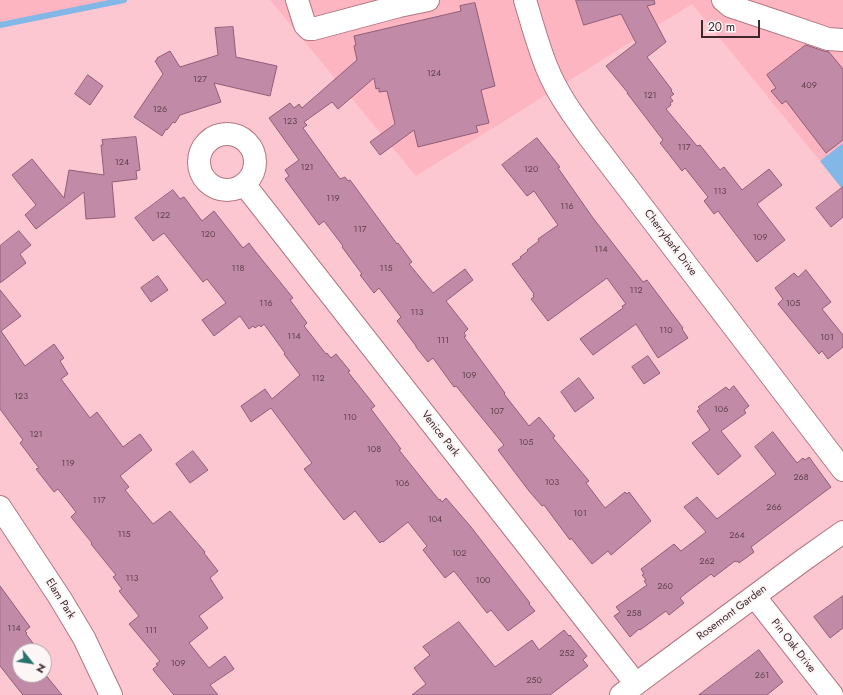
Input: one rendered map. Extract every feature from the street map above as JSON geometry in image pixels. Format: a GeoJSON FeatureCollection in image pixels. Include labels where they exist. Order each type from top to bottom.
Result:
{"type":"FeatureCollection","features":[{"type":"Feature","properties":{"kind":"street"},"geometry":{"type":"LineString","coordinates":[[297,0],[305,25],[309,29],[398,3],[428,0]]}},
{"type":"Feature","properties":{"kind":"street","name":"Cherrybark Drive"},"geometry":{"type":"LineString","coordinates":[[525,0],[547,68],[573,115],[588,137],[843,470]]}},
{"type":"Feature","properties":{"kind":"street"},"geometry":{"type":"LineString","coordinates":[[732,2],[775,21],[828,39],[843,40]]}},
{"type":"Feature","properties":{"kind":"street","name":"Venice Park"},"geometry":{"type":"LineString","coordinates":[[244,184],[629,689]]}},
{"type":"Feature","properties":{"kind":"street","name":"Elam Park"},"geometry":{"type":"LineString","coordinates":[[0,507],[60,598],[84,638],[111,695]]}},
{"type":"Feature","properties":{"kind":"street","name":"Rosemont Garden"},"geometry":{"type":"LineString","coordinates":[[629,689],[843,532]]}},
{"type":"Feature","properties":{"kind":"street","name":"Pin Oak Drive"},"geometry":{"type":"LineString","coordinates":[[755,596],[832,695]]}},
{"type":"Feature","properties":{"kind":"shaded area"},"geometry":{"type":"Polygon","coordinates":[[[0,0],[124,0],[0,25],[0,0]]]}},
{"type":"Feature","properties":{"kind":"shaded area"},"geometry":{"type":"Polygon","coordinates":[[[270,0],[843,0],[843,143],[820,161],[692,4],[416,176],[270,0]]]}},
{"type":"Feature","properties":{"kind":"water"},"geometry":{"type":"Polygon","coordinates":[[[843,143],[843,190],[820,161],[843,143]]]}},
{"type":"Feature","properties":{"kind":"building"},"geometry":{"type":"Polygon","coordinates":[[[576,0],[654,0],[655,4],[647,6],[666,42],[647,57],[674,94],[670,97],[673,101],[670,103],[671,105],[666,109],[697,146],[700,145],[720,170],[724,167],[742,190],[769,169],[782,185],[757,204],[785,240],[757,262],[718,211],[714,214],[704,201],[708,197],[685,168],[682,171],[660,143],[663,140],[606,66],[636,43],[621,14],[584,25],[576,0]]]}},
{"type":"Feature","properties":{"kind":"building"},"geometry":{"type":"Polygon","coordinates":[[[475,3],[495,86],[481,90],[489,123],[476,126],[478,132],[418,147],[414,130],[380,155],[370,142],[395,124],[387,91],[379,92],[379,88],[376,89],[374,78],[338,109],[332,102],[304,122],[307,125],[303,128],[340,179],[345,177],[348,181],[350,180],[412,262],[409,264],[433,293],[465,269],[473,280],[446,301],[468,329],[464,333],[466,336],[464,337],[505,393],[504,394],[529,426],[539,417],[555,436],[553,438],[589,481],[586,483],[605,508],[625,492],[627,494],[629,492],[651,521],[611,555],[608,551],[592,564],[571,538],[570,540],[544,505],[542,506],[529,491],[498,450],[504,445],[456,386],[454,387],[433,358],[428,362],[416,347],[397,321],[401,317],[379,288],[374,293],[360,275],[362,274],[342,247],[343,246],[324,221],[319,225],[285,179],[289,176],[285,170],[299,160],[269,118],[290,103],[294,108],[299,104],[302,108],[357,60],[354,46],[356,45],[354,36],[461,11],[460,6],[475,3]]]}},
{"type":"Feature","properties":{"kind":"building"},"geometry":{"type":"Polygon","coordinates":[[[233,27],[236,57],[277,66],[270,96],[214,83],[221,102],[180,115],[175,123],[173,122],[167,130],[166,129],[162,136],[134,117],[163,74],[155,61],[157,58],[170,51],[180,67],[218,55],[215,28],[233,27]]]}},
{"type":"Feature","properties":{"kind":"building"},"geometry":{"type":"Polygon","coordinates":[[[806,45],[829,52],[843,69],[843,140],[826,153],[786,101],[782,104],[771,91],[776,88],[767,75],[806,45]]]}},
{"type":"Feature","properties":{"kind":"building"},"geometry":{"type":"Polygon","coordinates":[[[88,75],[103,86],[90,105],[75,94],[88,75]]]}},
{"type":"Feature","properties":{"kind":"building"},"geometry":{"type":"Polygon","coordinates":[[[136,137],[140,170],[136,171],[137,179],[112,182],[115,217],[86,219],[84,192],[36,229],[25,215],[36,205],[12,175],[32,159],[64,198],[69,170],[104,175],[101,145],[103,145],[102,140],[136,137]]]}},
{"type":"Feature","properties":{"kind":"building"},"geometry":{"type":"Polygon","coordinates":[[[537,138],[560,167],[558,168],[593,218],[643,282],[647,280],[683,328],[682,329],[688,338],[658,358],[636,324],[593,355],[580,339],[623,308],[622,306],[626,304],[607,278],[548,321],[531,299],[534,297],[534,294],[512,264],[521,258],[520,257],[528,251],[527,250],[539,241],[538,239],[558,225],[534,191],[527,196],[502,165],[537,138]]]}},
{"type":"Feature","properties":{"kind":"building"},"geometry":{"type":"Polygon","coordinates":[[[843,187],[843,217],[831,227],[816,208],[843,187]]]}},
{"type":"Feature","properties":{"kind":"building"},"geometry":{"type":"Polygon","coordinates":[[[173,190],[180,199],[184,197],[202,221],[214,211],[243,248],[249,243],[293,298],[290,300],[307,323],[304,326],[326,354],[327,353],[331,358],[336,354],[350,371],[348,372],[375,406],[371,409],[401,449],[399,450],[439,500],[440,499],[442,502],[446,498],[471,527],[535,611],[508,631],[491,610],[487,613],[454,571],[445,578],[423,550],[427,546],[408,522],[380,543],[355,511],[344,520],[304,469],[312,463],[271,408],[251,422],[241,406],[265,389],[272,399],[300,375],[264,324],[261,327],[259,325],[255,328],[253,326],[249,329],[240,316],[214,336],[202,320],[226,303],[207,279],[203,282],[164,233],[153,241],[135,218],[173,190]]]}},
{"type":"Feature","properties":{"kind":"building"},"geometry":{"type":"Polygon","coordinates":[[[19,231],[31,245],[20,254],[26,263],[0,283],[0,246],[19,231]]]}},
{"type":"Feature","properties":{"kind":"building"},"geometry":{"type":"Polygon","coordinates":[[[806,270],[831,302],[822,309],[843,335],[843,347],[828,359],[822,351],[819,354],[778,304],[783,299],[775,288],[794,273],[798,277],[806,270]]]}},
{"type":"Feature","properties":{"kind":"building"},"geometry":{"type":"Polygon","coordinates":[[[158,276],[168,290],[151,302],[141,288],[158,276]]]}},
{"type":"Feature","properties":{"kind":"building"},"geometry":{"type":"Polygon","coordinates":[[[0,290],[21,316],[1,331],[25,366],[54,344],[64,358],[60,361],[68,374],[61,379],[90,418],[97,412],[123,447],[140,434],[152,450],[120,476],[129,487],[125,490],[153,524],[170,511],[205,552],[204,553],[218,571],[210,578],[223,598],[199,616],[208,628],[189,643],[209,668],[225,656],[234,669],[210,685],[218,695],[174,695],[154,671],[153,669],[158,665],[156,664],[160,661],[129,624],[139,616],[119,591],[122,589],[113,577],[116,575],[71,517],[76,512],[58,489],[54,492],[36,469],[39,468],[20,443],[23,440],[0,409],[0,290]]]}},
{"type":"Feature","properties":{"kind":"building"},"geometry":{"type":"Polygon","coordinates":[[[648,356],[660,373],[644,384],[632,367],[648,356]]]}},
{"type":"Feature","properties":{"kind":"building"},"geometry":{"type":"Polygon","coordinates":[[[579,378],[594,398],[575,412],[561,392],[579,378]]]}},
{"type":"Feature","properties":{"kind":"building"},"geometry":{"type":"Polygon","coordinates":[[[734,386],[749,406],[744,410],[746,413],[721,431],[741,456],[718,475],[692,443],[710,430],[697,411],[700,409],[698,407],[726,387],[729,390],[734,386]]]}},
{"type":"Feature","properties":{"kind":"building"},"geometry":{"type":"Polygon","coordinates":[[[773,432],[797,463],[803,458],[805,460],[809,457],[831,487],[751,547],[754,552],[739,563],[738,561],[735,561],[714,577],[711,574],[680,598],[684,603],[669,615],[666,611],[640,630],[639,629],[630,637],[614,616],[620,612],[616,607],[647,585],[644,581],[646,580],[642,575],[644,574],[641,569],[674,544],[681,551],[706,532],[684,507],[697,497],[717,519],[776,474],[755,447],[773,432]]]}},
{"type":"Feature","properties":{"kind":"building"},"geometry":{"type":"Polygon","coordinates":[[[193,451],[208,470],[190,483],[176,464],[193,451]]]}},
{"type":"Feature","properties":{"kind":"building"},"geometry":{"type":"Polygon","coordinates":[[[0,586],[30,627],[25,631],[33,643],[12,643],[12,681],[0,666],[0,586]]]}},
{"type":"Feature","properties":{"kind":"building"},"geometry":{"type":"Polygon","coordinates":[[[843,596],[843,628],[830,638],[814,617],[843,596]]]}},
{"type":"Feature","properties":{"kind":"building"},"geometry":{"type":"Polygon","coordinates":[[[459,622],[495,667],[532,640],[539,650],[564,630],[587,656],[583,660],[588,666],[550,695],[412,695],[426,684],[414,668],[430,655],[423,647],[459,622]]]}},
{"type":"Feature","properties":{"kind":"building"},"geometry":{"type":"Polygon","coordinates":[[[759,650],[783,682],[767,695],[699,695],[759,650]]]}},
{"type":"Feature","properties":{"kind":"building"},"geometry":{"type":"Polygon","coordinates":[[[13,683],[52,683],[62,695],[23,695],[13,683]]]}},
{"type":"Feature","properties":{"kind":"waterway"},"geometry":{"type":"LineString","coordinates":[[0,25],[124,0]]}}]}
